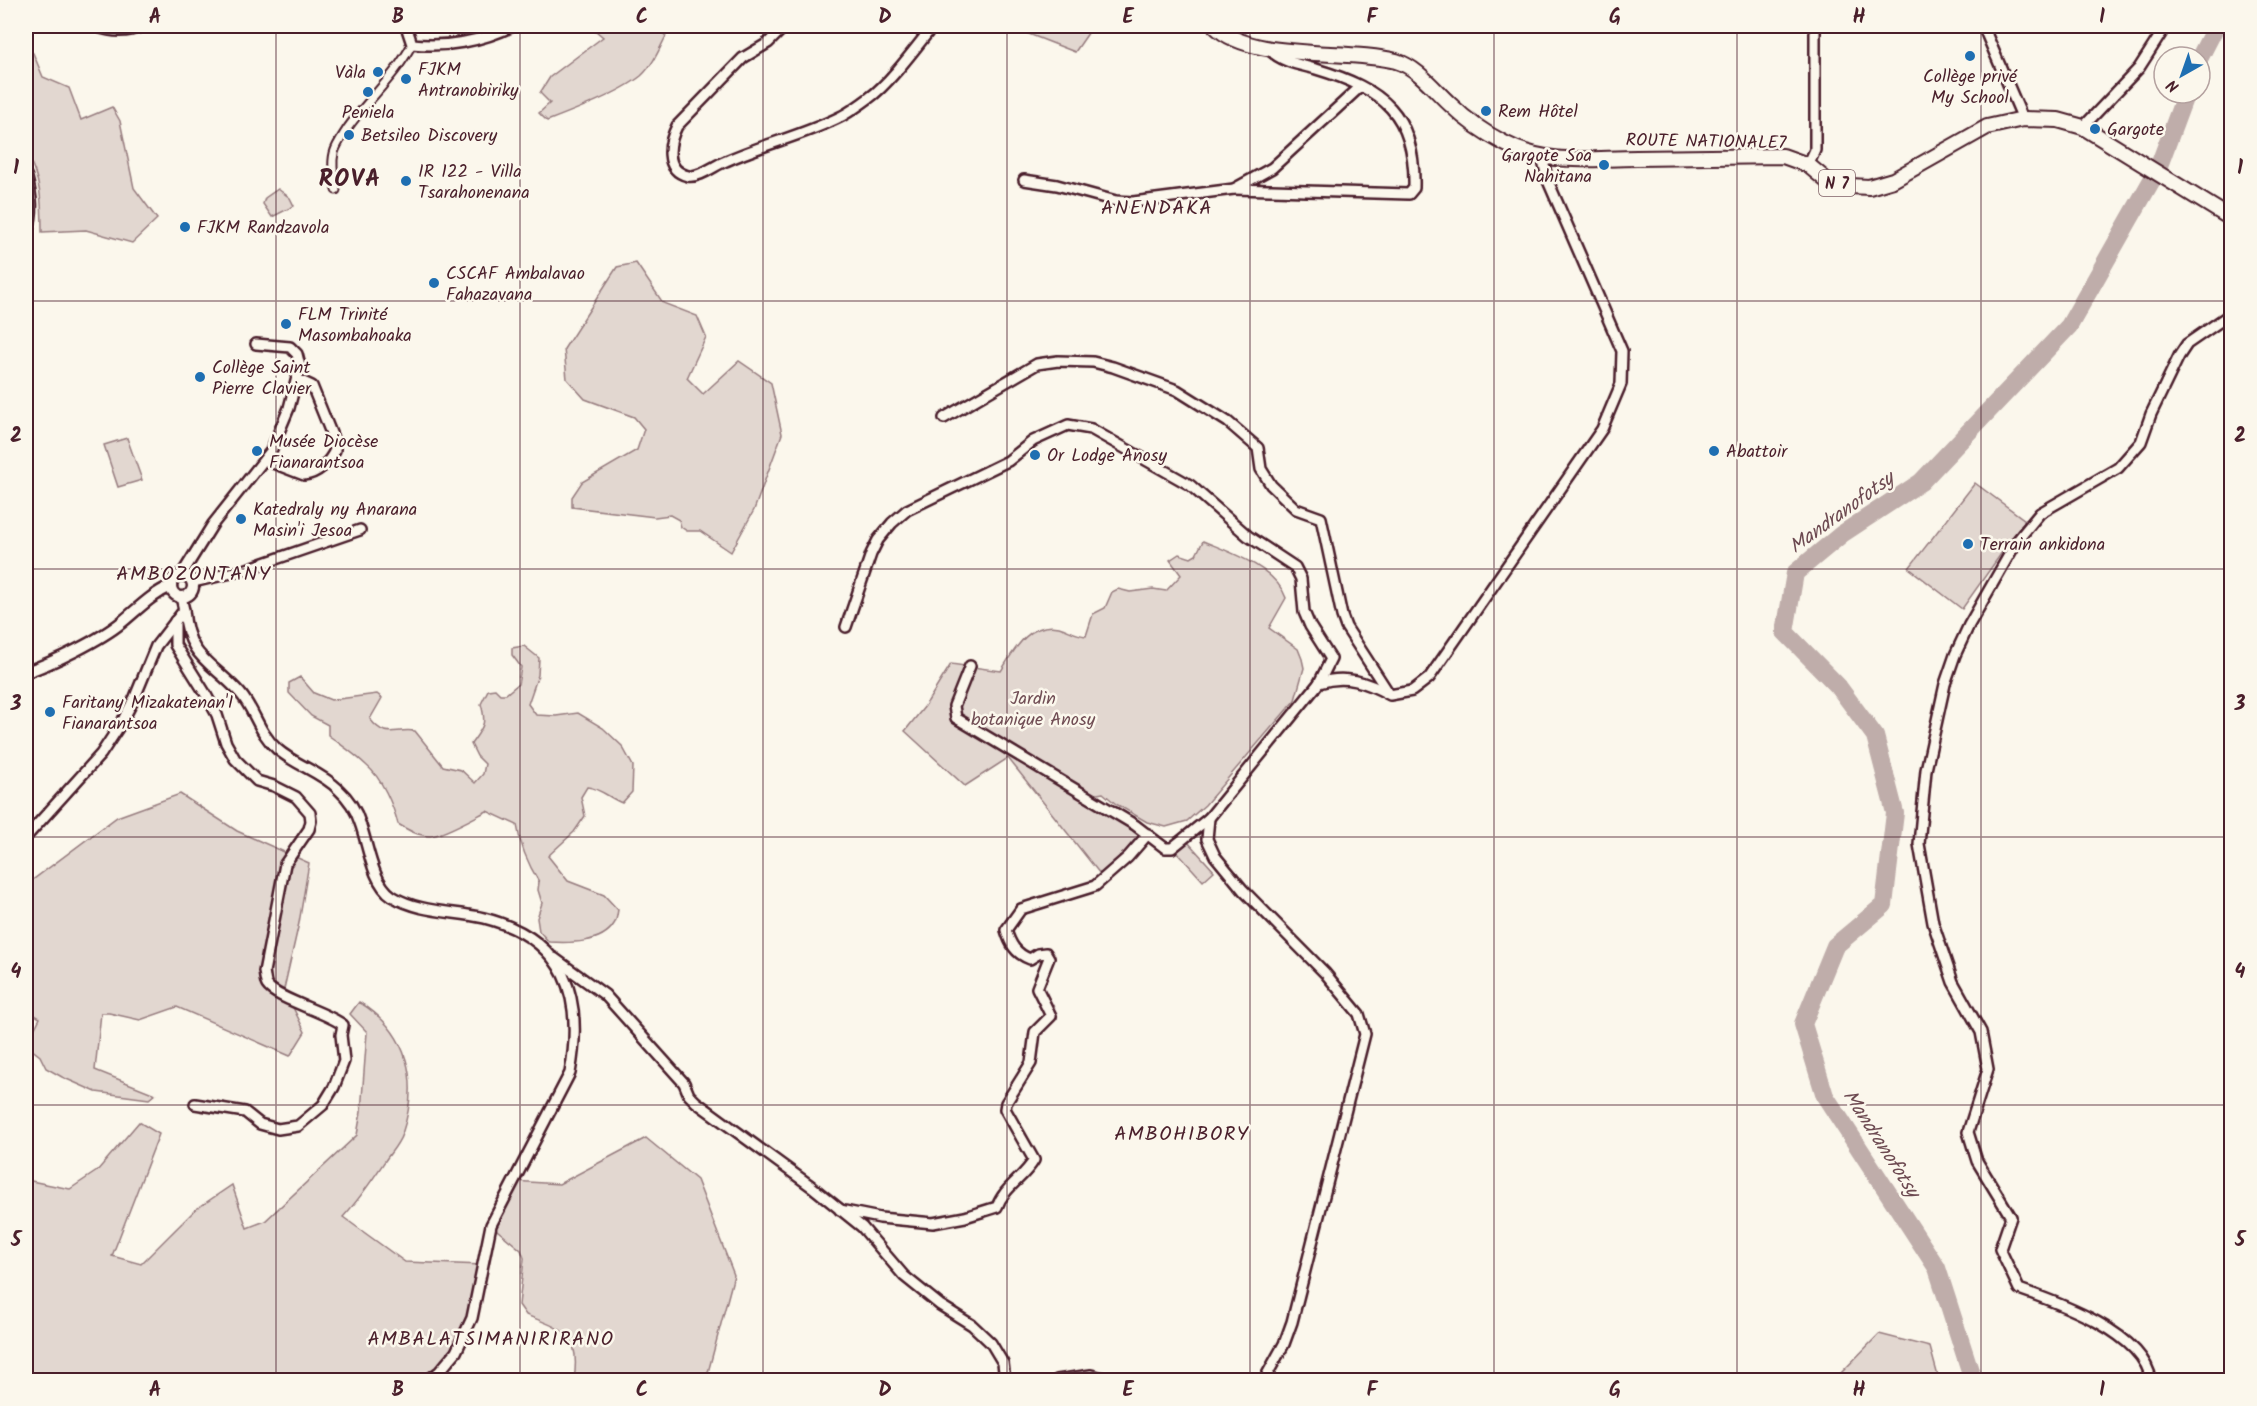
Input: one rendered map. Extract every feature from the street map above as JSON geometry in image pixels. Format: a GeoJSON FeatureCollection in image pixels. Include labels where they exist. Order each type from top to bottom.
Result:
{"type":"FeatureCollection","features":[{"type":"Feature","properties":{"kind":"main road","name":"N 7"},"geometry":{"type":"LineString","coordinates":[[1215,26],[1239,40],[1266,47],[1396,61],[1419,74],[1482,131],[1520,151],[1542,157]]}},
{"type":"Feature","properties":{"kind":"main road","name":"ROUTE NATIONALE7"},"geometry":{"type":"LineString","coordinates":[[1542,157],[1584,161],[1617,158],[1783,156],[1808,165],[1826,180],[1850,186],[1869,187],[1893,180],[1987,127],[2023,119],[2058,120],[2083,127],[2232,219]]}},
{"type":"Feature","properties":{"kind":"street"},"geometry":{"type":"LineString","coordinates":[[96,26],[108,30],[124,30],[141,26]]}},
{"type":"Feature","properties":{"kind":"street"},"geometry":{"type":"LineString","coordinates":[[406,26],[412,44]]}},
{"type":"Feature","properties":{"kind":"street"},"geometry":{"type":"LineString","coordinates":[[412,44],[431,47],[472,40],[496,34],[513,26]]}},
{"type":"Feature","properties":{"kind":"street"},"geometry":{"type":"LineString","coordinates":[[785,26],[768,43],[743,58],[677,126],[671,138],[669,152],[672,163],[679,171],[688,176],[697,175],[725,161],[843,116],[872,96],[933,26]]}},
{"type":"Feature","properties":{"kind":"street"},"geometry":{"type":"LineString","coordinates":[[1808,165],[1815,150],[1815,26]]}},
{"type":"Feature","properties":{"kind":"street"},"geometry":{"type":"LineString","coordinates":[[1983,26],[2023,119]]}},
{"type":"Feature","properties":{"kind":"street"},"geometry":{"type":"LineString","coordinates":[[2083,127],[2139,68],[2166,26]]}},
{"type":"Feature","properties":{"kind":"street"},"geometry":{"type":"LineString","coordinates":[[336,190],[333,174],[334,153],[338,143],[358,112],[387,79],[412,44]]}},
{"type":"Feature","properties":{"kind":"street"},"geometry":{"type":"LineString","coordinates":[[1024,180],[1057,185],[1116,201],[1133,202],[1234,189],[1409,194],[1414,188],[1412,151],[1405,128],[1394,110],[1383,99],[1339,76],[1281,58],[1266,47]]}},
{"type":"Feature","properties":{"kind":"street"},"geometry":{"type":"LineString","coordinates":[[1234,189],[1272,168],[1360,87]]}},
{"type":"Feature","properties":{"kind":"street"},"geometry":{"type":"LineString","coordinates":[[1319,683],[1333,678],[1369,683],[1390,695],[1412,691],[1429,678],[1602,429],[1621,384],[1622,351],[1548,181],[1542,157]]}},
{"type":"Feature","properties":{"kind":"street"},"geometry":{"type":"LineString","coordinates":[[26,176],[31,196],[31,215],[26,233]]}},
{"type":"Feature","properties":{"kind":"street"},"geometry":{"type":"LineString","coordinates":[[2151,1380],[2139,1355],[2111,1329],[2019,1289],[2000,1250],[2011,1217],[1977,1161],[1968,1132],[1988,1069],[1981,1032],[1953,982],[1933,923],[1919,844],[1926,770],[1945,684],[1969,625],[2017,541],[2040,513],[2118,468],[2141,442],[2151,414],[2187,344],[2232,313]]}},
{"type":"Feature","properties":{"kind":"street"},"geometry":{"type":"LineString","coordinates":[[26,672],[79,647],[120,624],[159,591],[171,586],[174,578],[182,574],[213,524],[265,460],[289,408],[300,366],[297,354],[290,347],[256,344]]}},
{"type":"Feature","properties":{"kind":"street"},"geometry":{"type":"LineString","coordinates":[[944,418],[1037,364],[1058,361],[1093,362],[1177,390],[1228,422],[1258,448],[1261,469],[1271,485],[1296,508],[1321,518],[1346,627],[1390,695]]}},
{"type":"Feature","properties":{"kind":"street"},"geometry":{"type":"LineString","coordinates":[[265,460],[304,475],[310,475],[327,462],[335,450],[312,386],[297,379]]}},
{"type":"Feature","properties":{"kind":"street"},"geometry":{"type":"LineString","coordinates":[[846,627],[871,554],[891,523],[907,510],[1008,461],[1033,441],[1068,425],[1091,429],[1190,485],[1248,536],[1295,567],[1301,579],[1304,612],[1331,659],[1319,683],[1209,818],[1172,848],[1165,848],[1148,834],[956,718],[954,706],[970,666]]}},
{"type":"Feature","properties":{"kind":"street"},"geometry":{"type":"LineString","coordinates":[[193,582],[244,570],[360,530]]}},
{"type":"Feature","properties":{"kind":"street"},"geometry":{"type":"LineString","coordinates":[[182,574],[190,577],[193,582],[191,592],[182,597]]}},
{"type":"Feature","properties":{"kind":"street"},"geometry":{"type":"LineString","coordinates":[[171,586],[175,594],[182,597]]}},
{"type":"Feature","properties":{"kind":"street"},"geometry":{"type":"LineString","coordinates":[[182,597],[186,628],[192,645],[209,665],[241,694],[263,735],[279,751],[337,787],[351,804],[366,839],[374,870],[390,895],[412,906],[485,918],[521,932],[605,995],[684,1083],[689,1095],[696,1102],[811,1185],[862,1227],[904,1276],[940,1305],[972,1325],[991,1343],[1003,1363],[1005,1380]]}},
{"type":"Feature","properties":{"kind":"street"},"geometry":{"type":"LineString","coordinates":[[26,837],[101,754],[130,705],[156,646],[184,609]]}},
{"type":"Feature","properties":{"kind":"street"},"geometry":{"type":"LineString","coordinates":[[175,621],[174,645],[206,693],[217,715],[226,743],[235,759],[250,776],[296,797],[310,813],[309,829],[285,864],[264,972],[267,986],[278,994],[333,1017],[343,1025],[341,1035],[344,1061],[334,1087],[322,1105],[298,1126],[278,1129],[260,1124],[245,1112],[195,1104]]}},
{"type":"Feature","properties":{"kind":"street"},"geometry":{"type":"LineString","coordinates":[[1209,818],[1207,839],[1215,856],[1243,890],[1325,974],[1359,1014],[1365,1034],[1292,1322],[1284,1344],[1264,1380]]}},
{"type":"Feature","properties":{"kind":"street"},"geometry":{"type":"LineString","coordinates":[[840,1210],[880,1218],[933,1223],[965,1217],[997,1207],[1001,1197],[1029,1170],[1034,1160],[1005,1109],[1006,1103],[1031,1063],[1035,1032],[1051,1016],[1037,988],[1049,958],[1046,953],[1038,954],[1030,959],[1022,956],[1010,944],[1006,930],[1021,909],[1095,886],[1128,857],[1148,834]]}},
{"type":"Feature","properties":{"kind":"street"},"geometry":{"type":"LineString","coordinates":[[428,1380],[439,1372],[456,1352],[472,1318],[491,1225],[570,1072],[575,1019],[572,995],[550,955]]}},
{"type":"Feature","properties":{"kind":"street"},"geometry":{"type":"LineString","coordinates":[[1057,1380],[1091,1375],[1112,1380]]}},
{"type":"Feature","properties":{"kind":"green space"},"geometry":{"type":"Polygon","coordinates":[[[601,26],[663,26],[660,31],[666,36],[652,62],[641,76],[609,95],[547,121],[539,113],[550,103],[540,93],[550,77],[603,37],[596,31],[601,26]]]}},
{"type":"Feature","properties":{"kind":"green space"},"geometry":{"type":"Polygon","coordinates":[[[1021,26],[1093,26],[1075,52],[1021,31],[1021,26]]]}},
{"type":"Feature","properties":{"kind":"green space"},"geometry":{"type":"Polygon","coordinates":[[[26,48],[33,53],[43,77],[69,88],[81,120],[112,107],[120,121],[134,188],[157,219],[132,243],[86,230],[42,232],[38,182],[26,153],[26,48]]]}},
{"type":"Feature","properties":{"kind":"green space"},"geometry":{"type":"Polygon","coordinates":[[[278,189],[290,198],[294,206],[272,217],[263,204],[265,198],[278,189]]]}},
{"type":"Feature","properties":{"kind":"green space"},"geometry":{"type":"Polygon","coordinates":[[[636,263],[663,303],[697,316],[706,337],[687,378],[703,394],[739,361],[771,383],[782,434],[754,510],[731,552],[700,531],[687,531],[681,527],[679,520],[670,515],[655,517],[572,507],[572,497],[582,482],[637,450],[644,429],[634,417],[585,399],[567,379],[564,349],[617,267],[636,263]]]}},
{"type":"Feature","properties":{"kind":"green space"},"geometry":{"type":"Polygon","coordinates":[[[127,438],[142,480],[118,487],[104,445],[127,438]]]}},
{"type":"Feature","properties":{"kind":"green space","name":"Terrain ankidona"},"geometry":{"type":"Polygon","coordinates":[[[1975,483],[2025,520],[1962,609],[1909,568],[1975,483]]]}},
{"type":"Feature","properties":{"kind":"green space","name":"Jardin botanique Anosy"},"geometry":{"type":"Polygon","coordinates":[[[1203,541],[1251,562],[1281,587],[1286,598],[1269,628],[1298,649],[1304,668],[1295,700],[1205,805],[1187,821],[1166,827],[1147,822],[1116,804],[1103,793],[1085,796],[1145,837],[1105,873],[1100,874],[1008,758],[965,786],[905,731],[925,706],[951,664],[1001,671],[1011,654],[1024,639],[1039,628],[1048,626],[1059,627],[1086,636],[1093,614],[1105,608],[1112,592],[1118,589],[1130,592],[1153,589],[1166,591],[1181,575],[1170,560],[1179,554],[1191,558],[1196,555],[1203,541]]]}},
{"type":"Feature","properties":{"kind":"green space"},"geometry":{"type":"Polygon","coordinates":[[[524,646],[539,658],[538,675],[528,704],[536,715],[556,716],[578,713],[603,728],[622,746],[633,766],[632,792],[622,803],[596,789],[587,787],[581,797],[585,816],[574,832],[548,856],[568,881],[604,895],[618,910],[615,922],[609,931],[584,941],[549,942],[539,931],[537,918],[542,903],[538,890],[539,882],[525,855],[517,825],[487,811],[450,830],[430,836],[413,832],[398,824],[386,792],[372,770],[328,735],[328,725],[311,716],[289,693],[289,683],[300,677],[314,693],[331,700],[377,694],[382,698],[370,719],[376,725],[391,732],[415,731],[443,766],[461,770],[475,783],[483,774],[485,764],[477,756],[471,744],[483,726],[484,717],[481,704],[488,690],[495,689],[500,694],[506,694],[518,684],[521,667],[512,655],[512,648],[524,646]]]}},
{"type":"Feature","properties":{"kind":"green space"},"geometry":{"type":"Polygon","coordinates":[[[180,794],[237,831],[309,863],[299,923],[284,989],[305,1032],[290,1056],[177,1007],[140,1020],[101,1013],[95,1070],[155,1094],[149,1099],[96,1092],[46,1068],[40,1056],[26,1045],[40,1018],[26,1010],[26,885],[117,817],[180,794]]]}},
{"type":"Feature","properties":{"kind":"green space"},"geometry":{"type":"Polygon","coordinates":[[[1187,841],[1214,871],[1203,881],[1176,851],[1187,841]]]}},
{"type":"Feature","properties":{"kind":"green space"},"geometry":{"type":"Polygon","coordinates":[[[359,1002],[376,1014],[399,1043],[406,1060],[410,1096],[399,1141],[366,1189],[343,1217],[405,1262],[483,1265],[472,1318],[456,1352],[428,1380],[26,1380],[26,1180],[70,1189],[97,1171],[139,1122],[159,1134],[112,1256],[141,1264],[195,1210],[232,1185],[247,1228],[265,1221],[357,1135],[367,1032],[350,1014],[359,1002]]]}},
{"type":"Feature","properties":{"kind":"green space"},"geometry":{"type":"Polygon","coordinates":[[[646,1138],[697,1180],[734,1275],[706,1380],[574,1380],[576,1364],[572,1343],[560,1330],[526,1315],[519,1305],[524,1258],[521,1250],[491,1225],[513,1181],[559,1184],[646,1138]]]}},
{"type":"Feature","properties":{"kind":"green space"},"geometry":{"type":"Polygon","coordinates":[[[1879,1334],[1930,1347],[1939,1380],[1817,1380],[1839,1375],[1879,1334]]]}},
{"type":"Feature","properties":{"kind":"waterway","name":"Mandranofotsy"},"geometry":{"type":"LineString","coordinates":[[2206,45],[2216,26]]}},
{"type":"Feature","properties":{"kind":"waterway","name":"Mandranofotsy"},"geometry":{"type":"LineString","coordinates":[[1973,1380],[1937,1268],[1825,1096],[1803,1024],[1835,946],[1884,905],[1895,813],[1875,736],[1838,686],[1785,632],[1795,573],[1842,534],[1921,482],[2069,326],[2157,171],[2182,105]]}},
{"type":"Feature","properties":{"kind":"place","name":"Collège privé My School"},"geometry":{"type":"Point","coordinates":[1970,56]}},
{"type":"Feature","properties":{"kind":"place","name":"Vàla"},"geometry":{"type":"Point","coordinates":[378,72]}},
{"type":"Feature","properties":{"kind":"place","name":"FJKM Antranobiriky"},"geometry":{"type":"Point","coordinates":[406,79]}},
{"type":"Feature","properties":{"kind":"place","name":"Peniela"},"geometry":{"type":"Point","coordinates":[368,92]}},
{"type":"Feature","properties":{"kind":"place","name":"Rem Hôtel"},"geometry":{"type":"Point","coordinates":[1486,111]}},
{"type":"Feature","properties":{"kind":"place","name":"Gargote"},"geometry":{"type":"Point","coordinates":[2095,129]}},
{"type":"Feature","properties":{"kind":"place","name":"Betsileo Discovery"},"geometry":{"type":"Point","coordinates":[349,135]}},
{"type":"Feature","properties":{"kind":"place","name":"Gargote Soa Nahitana"},"geometry":{"type":"Point","coordinates":[1604,165]}},
{"type":"Feature","properties":{"kind":"place","name":"IR 122 - Villa Tsarahonenana"},"geometry":{"type":"Point","coordinates":[406,181]}},
{"type":"Feature","properties":{"kind":"place","name":"FJKM Randzavola"},"geometry":{"type":"Point","coordinates":[185,227]}},
{"type":"Feature","properties":{"kind":"place","name":"CSCAF Ambalavao Fahazavana"},"geometry":{"type":"Point","coordinates":[434,283]}},
{"type":"Feature","properties":{"kind":"place","name":"FLM Trinité Masombahoaka"},"geometry":{"type":"Point","coordinates":[286,324]}},
{"type":"Feature","properties":{"kind":"place","name":"Collège Saint Pierre Clavier"},"geometry":{"type":"Point","coordinates":[200,377]}},
{"type":"Feature","properties":{"kind":"place","name":"Musée Diocèse Fianarantsoa"},"geometry":{"type":"Point","coordinates":[257,451]}},
{"type":"Feature","properties":{"kind":"place","name":"Abattoir"},"geometry":{"type":"Point","coordinates":[1714,451]}},
{"type":"Feature","properties":{"kind":"place","name":"Or Lodge Anosy"},"geometry":{"type":"Point","coordinates":[1035,455]}},
{"type":"Feature","properties":{"kind":"place","name":"Katedraly ny Anarana Masin'i Jesoa"},"geometry":{"type":"Point","coordinates":[241,519]}},
{"type":"Feature","properties":{"kind":"place","name":"Terrain ankidona"},"geometry":{"type":"Point","coordinates":[1968,544]}},
{"type":"Feature","properties":{"kind":"place","name":"Faritany Mizakatenan'I Fianarantsoa"},"geometry":{"type":"Point","coordinates":[50,712]}},
{"type":"Feature","properties":{"kind":"district","name":"ROVA"},"geometry":{"type":"Point","coordinates":[350,178]}},
{"type":"Feature","properties":{"kind":"district","name":"ANENDAKA"},"geometry":{"type":"Point","coordinates":[1157,207]}},
{"type":"Feature","properties":{"kind":"district","name":"AMBOZONTANY"},"geometry":{"type":"Point","coordinates":[194,573]}},
{"type":"Feature","properties":{"kind":"district","name":"AMBOHIBORY"},"geometry":{"type":"Point","coordinates":[1182,1133]}},
{"type":"Feature","properties":{"kind":"district","name":"AMBALATSIMANIRIRANO"},"geometry":{"type":"Point","coordinates":[491,1338]}}]}
